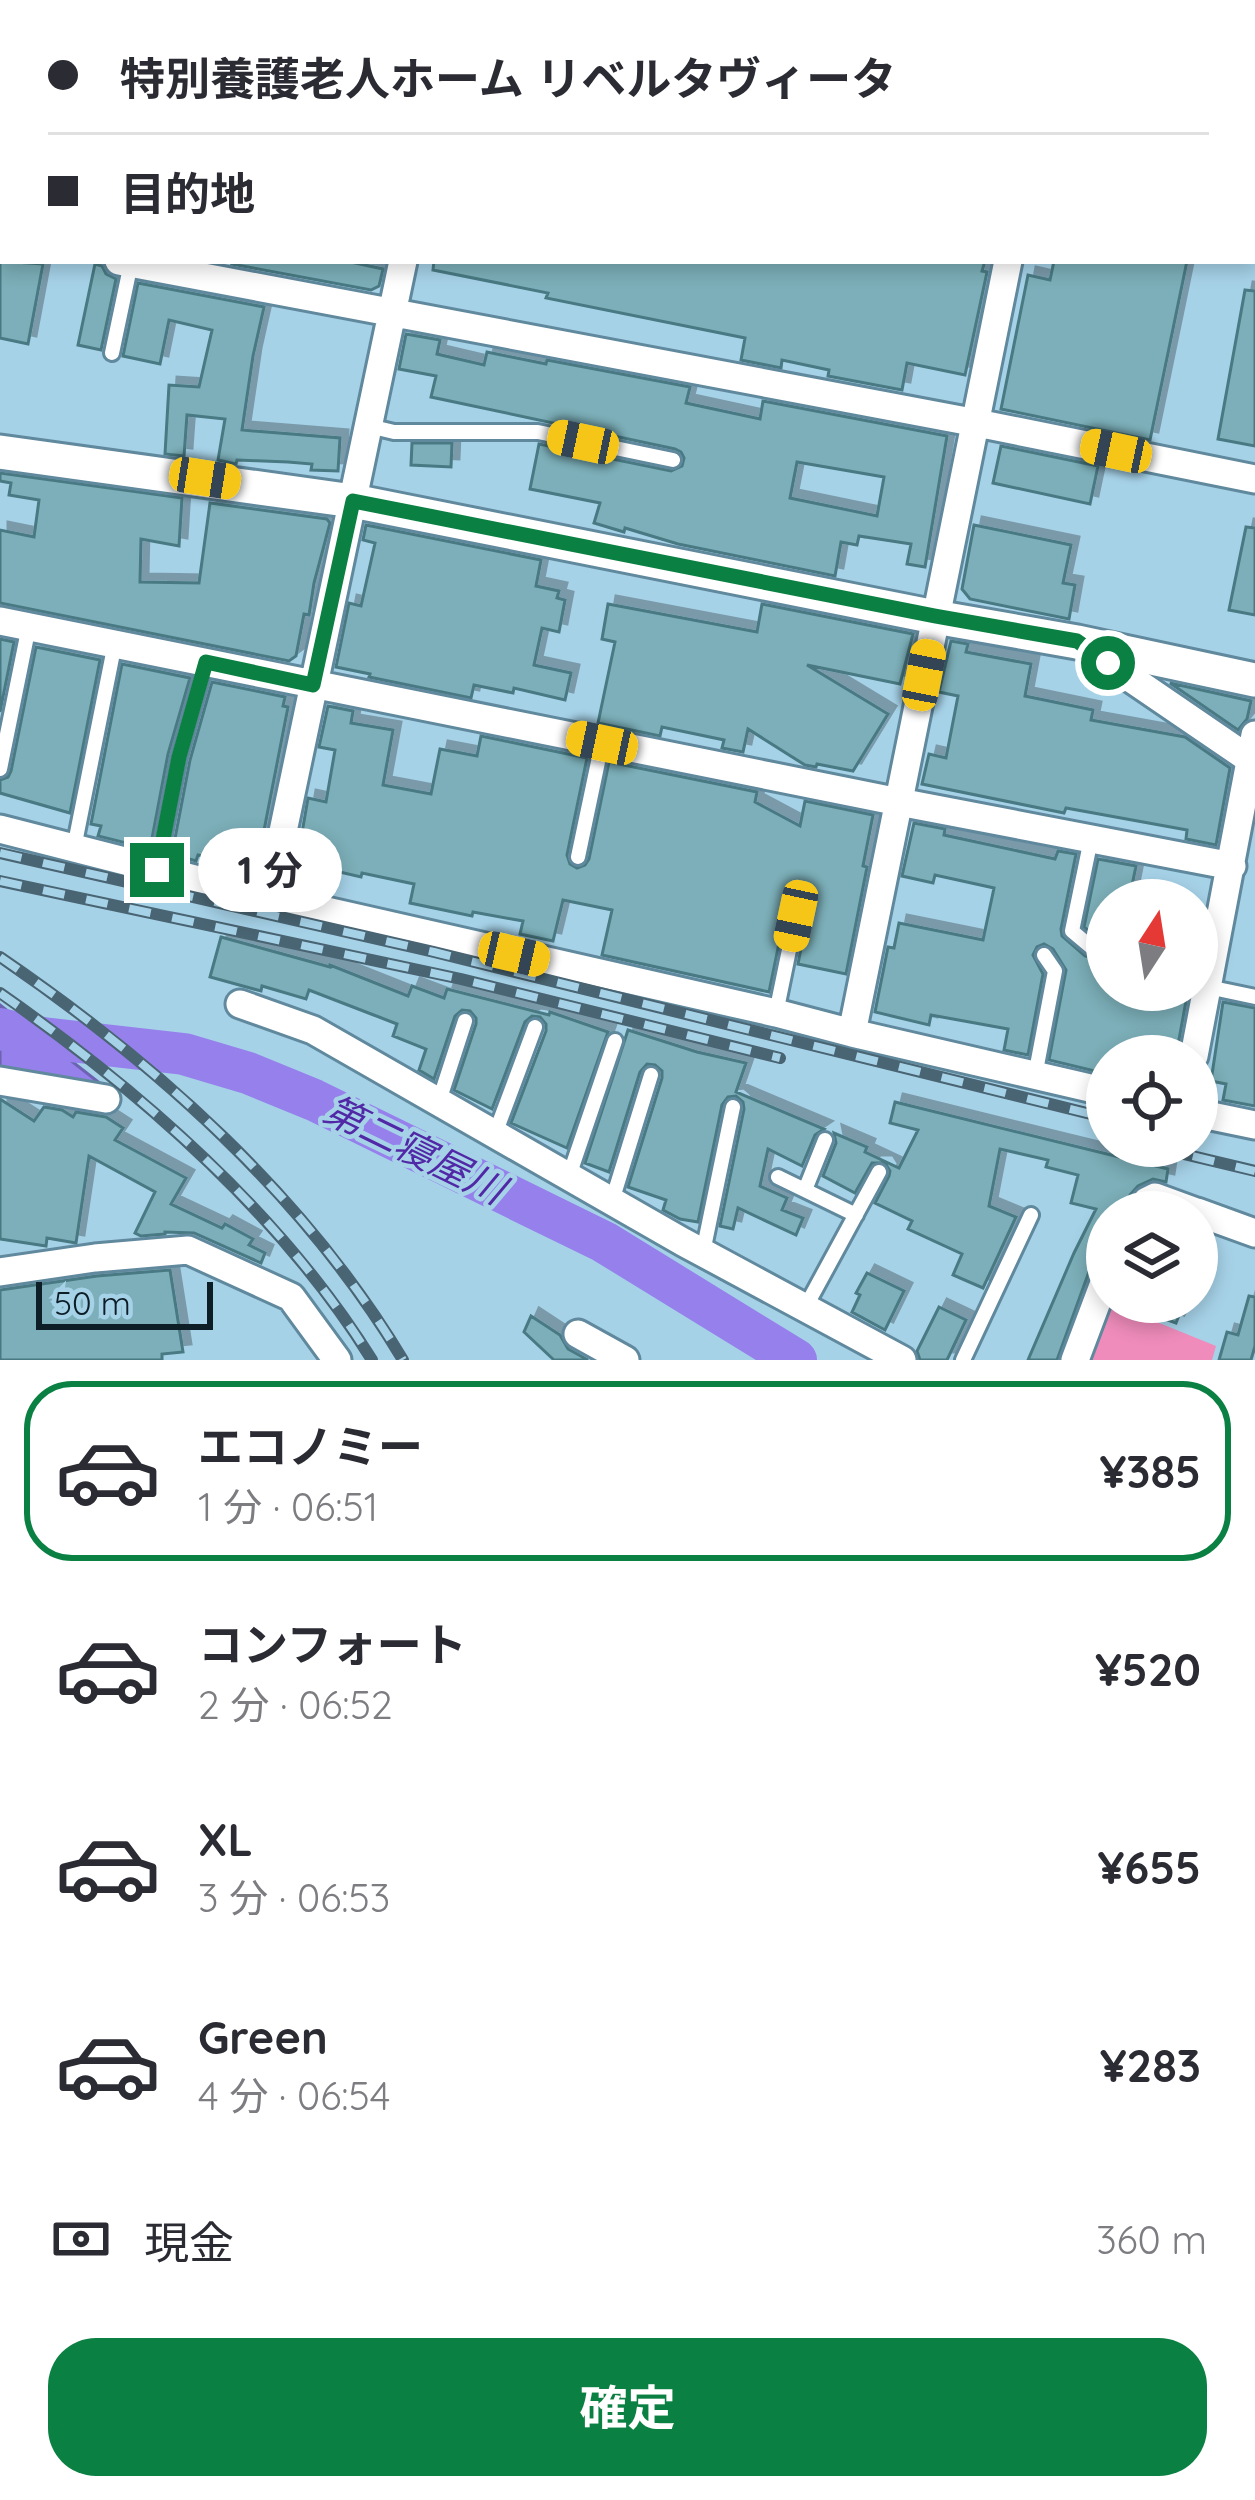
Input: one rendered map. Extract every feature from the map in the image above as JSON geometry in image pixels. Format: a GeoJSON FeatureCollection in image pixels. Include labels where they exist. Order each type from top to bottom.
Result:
{"type":"FeatureCollection","features":[{"type":"Feature","properties":{"kind":"street"},"geometry":{"type":"LineString","coordinates":[[135,264],[1255,479]]}},
{"type":"Feature","properties":{"kind":"street"},"geometry":{"type":"LineString","coordinates":[[268,898],[402,264]]}},
{"type":"Feature","properties":{"kind":"street"},"geometry":{"type":"LineString","coordinates":[[853,1033],[1007,264]]}},
{"type":"Feature","properties":{"kind":"street"},"geometry":{"type":"LineString","coordinates":[[0,452],[353,501],[1077,641],[1255,680]]}},
{"type":"Feature","properties":{"kind":"street"},"geometry":{"type":"LineString","coordinates":[[0,621],[1232,866]]}},
{"type":"Feature","properties":{"kind":"street"},"geometry":{"type":"LineString","coordinates":[[1077,641],[1253,753],[1218,923]]}},
{"type":"Feature","properties":{"kind":"street"},"geometry":{"type":"LineString","coordinates":[[0,829],[268,898],[1086,1087]]}},
{"type":"Feature","properties":{"kind":"street"},"geometry":{"type":"LineString","coordinates":[[240,1004],[313,1030],[902,1360]]}},
{"type":"Feature","properties":{"kind":"street"},"geometry":{"type":"LineString","coordinates":[[0,1081],[106,1099]]}},
{"type":"Feature","properties":{"kind":"street"},"geometry":{"type":"LineString","coordinates":[[1218,1117],[1255,1125]]}},
{"type":"Feature","properties":{"kind":"street"},"geometry":{"type":"LineString","coordinates":[[1218,1220],[1255,1233]]}},
{"type":"Feature","properties":{"kind":"street"},"geometry":{"type":"LineString","coordinates":[[0,1272],[188,1250],[291,1298],[337,1360]]}},
{"type":"Feature","properties":{"kind":"street"},"geometry":{"type":"LineString","coordinates":[[1076,1360],[1089,1323]]}},
{"type":"Feature","properties":{"kind":"street"},"geometry":{"type":"LineString","coordinates":[[578,1334],[625,1360]]}},
{"type":"Feature","properties":{"kind":"lane"},"geometry":{"type":"LineString","coordinates":[[112,353],[124,264]]}},
{"type":"Feature","properties":{"kind":"lane"},"geometry":{"type":"LineString","coordinates":[[369,426],[394,432],[538,432],[674,460]]}},
{"type":"Feature","properties":{"kind":"lane"},"geometry":{"type":"LineString","coordinates":[[0,769],[29,626]]}},
{"type":"Feature","properties":{"kind":"lane"},"geometry":{"type":"LineString","coordinates":[[74,848],[115,644]]}},
{"type":"Feature","properties":{"kind":"lane"},"geometry":{"type":"LineString","coordinates":[[157,870],[179,757],[206,662]]}},
{"type":"Feature","properties":{"kind":"lane"},"geometry":{"type":"LineString","coordinates":[[578,857],[602,743]]}},
{"type":"Feature","properties":{"kind":"lane"},"geometry":{"type":"LineString","coordinates":[[1086,943],[1072,931],[1091,839]]}},
{"type":"Feature","properties":{"kind":"lane"},"geometry":{"type":"LineString","coordinates":[[776,1012],[796,916]]}},
{"type":"Feature","properties":{"kind":"lane"},"geometry":{"type":"LineString","coordinates":[[1035,1076],[1055,971],[1044,956]]}},
{"type":"Feature","properties":{"kind":"lane"},"geometry":{"type":"LineString","coordinates":[[1218,981],[1255,997]]}},
{"type":"Feature","properties":{"kind":"lane"},"geometry":{"type":"LineString","coordinates":[[439,1102],[465,1021]]}},
{"type":"Feature","properties":{"kind":"lane"},"geometry":{"type":"LineString","coordinates":[[495,1134],[535,1028]]}},
{"type":"Feature","properties":{"kind":"lane"},"geometry":{"type":"LineString","coordinates":[[569,1176],[615,1041]]}},
{"type":"Feature","properties":{"kind":"lane"},"geometry":{"type":"LineString","coordinates":[[612,1201],[651,1076]]}},
{"type":"Feature","properties":{"kind":"lane"},"geometry":{"type":"LineString","coordinates":[[703,1252],[733,1107]]}},
{"type":"Feature","properties":{"kind":"lane"},"geometry":{"type":"LineString","coordinates":[[805,1190],[825,1140]]}},
{"type":"Feature","properties":{"kind":"lane"},"geometry":{"type":"LineString","coordinates":[[805,1308],[879,1172]]}},
{"type":"Feature","properties":{"kind":"lane"},"geometry":{"type":"LineString","coordinates":[[778,1177],[856,1215]]}},
{"type":"Feature","properties":{"kind":"lane"},"geometry":{"type":"LineString","coordinates":[[962,1360],[1031,1215]]}},
{"type":"Feature","properties":{"kind":"shaded area"},"geometry":{"type":"Polygon","coordinates":[[[0,1005],[111,1092],[0,1073],[0,1005]]]}},
{"type":"Feature","properties":{"kind":"shaded area"},"geometry":{"type":"Polygon","coordinates":[[[1102,1323],[1159,1323],[1216,1346],[1212,1360],[1086,1360],[1102,1323]]]}},
{"type":"Feature","properties":{"kind":"building"},"geometry":{"type":"Polygon","coordinates":[[[0,264],[43,264],[28,344],[0,338],[0,264]]]}},
{"type":"Feature","properties":{"kind":"building"},"geometry":{"type":"Polygon","coordinates":[[[95,264],[116,279],[101,350],[78,345],[95,264]]]}},
{"type":"Feature","properties":{"kind":"building"},"geometry":{"type":"Polygon","coordinates":[[[232,264],[360,264],[383,269],[379,286],[371,290],[232,264]]]}},
{"type":"Feature","properties":{"kind":"building"},"geometry":{"type":"Polygon","coordinates":[[[434,264],[984,264],[982,271],[987,272],[965,375],[907,363],[902,390],[828,376],[829,370],[782,360],[781,368],[741,360],[745,338],[433,270],[434,264]]]}},
{"type":"Feature","properties":{"kind":"building"},"geometry":{"type":"Polygon","coordinates":[[[1053,264],[1186,264],[1150,440],[1001,409],[1028,275],[1050,280],[1053,264]]]}},
{"type":"Feature","properties":{"kind":"building"},"geometry":{"type":"Polygon","coordinates":[[[138,283],[264,307],[242,430],[340,438],[338,471],[311,470],[312,464],[218,460],[225,419],[187,415],[184,456],[165,454],[169,385],[199,387],[212,330],[169,320],[160,364],[123,356],[138,283]]]}},
{"type":"Feature","properties":{"kind":"building"},"geometry":{"type":"Polygon","coordinates":[[[1245,290],[1255,291],[1255,446],[1218,439],[1245,290]]]}},
{"type":"Feature","properties":{"kind":"building"},"geometry":{"type":"Polygon","coordinates":[[[406,334],[440,340],[437,354],[484,365],[487,352],[690,387],[686,403],[760,419],[763,401],[947,436],[925,567],[907,564],[911,544],[859,536],[857,545],[841,542],[835,576],[594,523],[600,503],[530,489],[539,444],[671,471],[682,466],[681,452],[431,397],[436,376],[399,369],[406,334]],[[797,462],[790,498],[877,516],[884,477],[797,462]]]}},
{"type":"Feature","properties":{"kind":"building"},"geometry":{"type":"Polygon","coordinates":[[[412,443],[452,443],[451,467],[411,465],[412,443]]]}},
{"type":"Feature","properties":{"kind":"building"},"geometry":{"type":"Polygon","coordinates":[[[1001,446],[1098,466],[1090,504],[993,483],[1001,446]]]}},
{"type":"Feature","properties":{"kind":"building"},"geometry":{"type":"Polygon","coordinates":[[[0,473],[182,498],[179,546],[141,539],[140,582],[199,583],[210,503],[327,519],[330,523],[296,656],[289,661],[0,603],[0,530],[34,537],[39,500],[9,495],[11,483],[0,481],[0,473]]]}},
{"type":"Feature","properties":{"kind":"building"},"geometry":{"type":"Polygon","coordinates":[[[366,525],[541,560],[536,586],[559,591],[557,598],[565,600],[559,632],[542,628],[534,665],[571,673],[565,700],[474,685],[471,698],[336,667],[349,603],[361,606],[375,543],[363,540],[366,525]]]}},
{"type":"Feature","properties":{"kind":"building"},"geometry":{"type":"Polygon","coordinates":[[[974,525],[1071,545],[1063,583],[1075,585],[1069,619],[970,599],[962,589],[974,525]]]}},
{"type":"Feature","properties":{"kind":"building"},"geometry":{"type":"Polygon","coordinates":[[[1246,527],[1255,528],[1255,615],[1229,610],[1246,527]]]}},
{"type":"Feature","properties":{"kind":"building"},"geometry":{"type":"Polygon","coordinates":[[[608,604],[757,632],[762,604],[913,634],[900,684],[807,665],[888,714],[853,771],[805,765],[748,729],[743,752],[722,748],[724,740],[662,727],[660,736],[598,723],[615,642],[602,639],[608,604]]]}},
{"type":"Feature","properties":{"kind":"building"},"geometry":{"type":"Polygon","coordinates":[[[0,639],[14,642],[0,712],[0,639]]]}},
{"type":"Feature","properties":{"kind":"building"},"geometry":{"type":"Polygon","coordinates":[[[951,641],[968,644],[966,652],[1031,664],[1025,696],[1093,710],[1091,720],[1185,737],[1230,768],[1216,845],[1186,839],[1187,830],[1066,808],[1064,813],[922,784],[929,754],[946,758],[958,696],[939,692],[951,641]]]}},
{"type":"Feature","properties":{"kind":"building"},"geometry":{"type":"Polygon","coordinates":[[[36,647],[100,660],[70,813],[0,793],[0,780],[11,771],[36,647]]]}},
{"type":"Feature","properties":{"kind":"building"},"geometry":{"type":"Polygon","coordinates":[[[122,664],[190,678],[168,754],[150,849],[98,836],[101,826],[91,824],[122,664]]]}},
{"type":"Feature","properties":{"kind":"building"},"geometry":{"type":"Polygon","coordinates":[[[212,682],[285,697],[283,706],[288,707],[259,856],[252,855],[251,865],[198,855],[196,861],[172,854],[190,760],[212,682]]]}},
{"type":"Feature","properties":{"kind":"building"},"geometry":{"type":"Polygon","coordinates":[[[1170,683],[1251,701],[1247,719],[1238,730],[1170,683]]]}},
{"type":"Feature","properties":{"kind":"building"},"geometry":{"type":"Polygon","coordinates":[[[328,706],[353,711],[351,723],[393,730],[383,785],[431,794],[440,749],[477,756],[481,736],[587,758],[567,855],[577,868],[589,859],[609,762],[757,792],[755,802],[800,826],[805,801],[873,815],[846,974],[798,964],[807,917],[797,905],[785,914],[769,992],[602,955],[612,910],[563,900],[553,941],[520,934],[523,921],[410,903],[414,884],[297,862],[308,798],[326,802],[335,750],[319,747],[328,706]]]}},
{"type":"Feature","properties":{"kind":"building"},"geometry":{"type":"Polygon","coordinates":[[[914,823],[945,829],[944,835],[1055,859],[1058,851],[1076,854],[1061,929],[1062,936],[1086,956],[1086,1011],[1184,1011],[1180,1035],[1086,1035],[1086,1069],[1049,1060],[1066,970],[1053,949],[1044,944],[1033,955],[1043,974],[1028,1055],[1004,1050],[1008,1029],[931,1015],[929,1025],[875,1012],[888,947],[894,948],[899,923],[983,940],[994,888],[935,875],[933,883],[902,876],[914,823]]]}},
{"type":"Feature","properties":{"kind":"building"},"geometry":{"type":"Polygon","coordinates":[[[1098,859],[1136,866],[1133,879],[1094,879],[1098,859]]]}},
{"type":"Feature","properties":{"kind":"building"},"geometry":{"type":"Polygon","coordinates":[[[221,937],[330,965],[408,996],[412,986],[444,998],[447,989],[550,1012],[608,1032],[567,1148],[511,1123],[546,1031],[540,1017],[525,1022],[492,1109],[454,1090],[476,1024],[470,1011],[455,1016],[434,1079],[419,1070],[426,1049],[393,1036],[397,1024],[309,990],[306,999],[210,977],[221,937]]]}},
{"type":"Feature","properties":{"kind":"building"},"geometry":{"type":"Polygon","coordinates":[[[1223,1002],[1255,1008],[1255,1106],[1223,1100],[1226,1084],[1218,1082],[1223,1002]]]}},
{"type":"Feature","properties":{"kind":"building"},"geometry":{"type":"Polygon","coordinates":[[[628,1030],[746,1063],[736,1092],[824,1129],[815,1135],[802,1166],[768,1149],[760,1186],[787,1198],[782,1210],[803,1218],[796,1235],[738,1208],[733,1229],[720,1226],[744,1109],[736,1096],[722,1105],[698,1222],[663,1210],[666,1200],[628,1187],[662,1078],[655,1065],[647,1064],[640,1072],[609,1172],[585,1163],[628,1030]]]}},
{"type":"Feature","properties":{"kind":"building"},"geometry":{"type":"Polygon","coordinates":[[[0,1099],[34,1121],[44,1107],[73,1117],[76,1112],[106,1117],[123,1128],[115,1140],[186,1178],[171,1204],[253,1239],[249,1245],[265,1253],[261,1263],[194,1233],[135,1233],[155,1192],[89,1156],[76,1243],[47,1238],[46,1246],[0,1239],[0,1099]]]}},
{"type":"Feature","properties":{"kind":"building"},"geometry":{"type":"Polygon","coordinates":[[[895,1102],[1086,1149],[1086,1167],[1168,1169],[1166,1182],[1153,1179],[1134,1191],[1086,1191],[1086,1207],[1071,1203],[1078,1175],[1046,1167],[1048,1160],[1000,1149],[989,1206],[1016,1217],[983,1288],[953,1275],[962,1254],[908,1229],[912,1221],[875,1203],[889,1176],[885,1163],[872,1163],[855,1193],[823,1176],[836,1143],[834,1133],[899,1168],[918,1130],[890,1123],[895,1102]]]}},
{"type":"Feature","properties":{"kind":"building"},"geometry":{"type":"Polygon","coordinates":[[[1086,1229],[1086,1280],[1057,1360],[1028,1360],[1086,1229]]]}},
{"type":"Feature","properties":{"kind":"building"},"geometry":{"type":"Polygon","coordinates":[[[170,1270],[183,1352],[162,1354],[162,1360],[0,1360],[0,1290],[170,1270]]]}},
{"type":"Feature","properties":{"kind":"building"},"geometry":{"type":"Polygon","coordinates":[[[867,1273],[904,1291],[885,1330],[852,1312],[867,1273]]]}},
{"type":"Feature","properties":{"kind":"building"},"geometry":{"type":"Polygon","coordinates":[[[1249,1296],[1255,1297],[1251,1360],[1219,1360],[1227,1332],[1238,1335],[1249,1296]]]}},
{"type":"Feature","properties":{"kind":"building"},"geometry":{"type":"Polygon","coordinates":[[[939,1307],[966,1320],[947,1360],[920,1360],[917,1351],[939,1307]]]}},
{"type":"Feature","properties":{"kind":"building"},"geometry":{"type":"Polygon","coordinates":[[[531,1316],[588,1360],[554,1360],[524,1332],[531,1316]]]}},
{"type":"Feature","properties":{"kind":"waterway","name":"第二寝屋川"},"geometry":{"type":"LineString","coordinates":[[0,1029],[184,1054],[314,1100],[604,1242],[796,1360]]}},
{"type":"Feature","properties":{"kind":"railway"},"geometry":{"type":"LineString","coordinates":[[0,853],[434,952],[1086,1113]]}},
{"type":"Feature","properties":{"kind":"railway"},"geometry":{"type":"LineString","coordinates":[[0,881],[461,979],[780,1058]]}},
{"type":"Feature","properties":{"kind":"railway"},"geometry":{"type":"LineString","coordinates":[[0,957],[116,1042],[224,1137],[320,1243],[403,1360]]}},
{"type":"Feature","properties":{"kind":"railway"},"geometry":{"type":"LineString","coordinates":[[0,993],[104,1071],[204,1158],[295,1254],[372,1360]]}},
{"type":"Feature","properties":{"kind":"railway"},"geometry":{"type":"LineString","coordinates":[[1218,1162],[1255,1171]]}},
{"type":"Feature","properties":{"kind":"route"},"geometry":{"type":"LineString","coordinates":[[157,870],[179,757],[206,662],[313,685],[353,501],[1077,641],[1108,663]]}}]}
